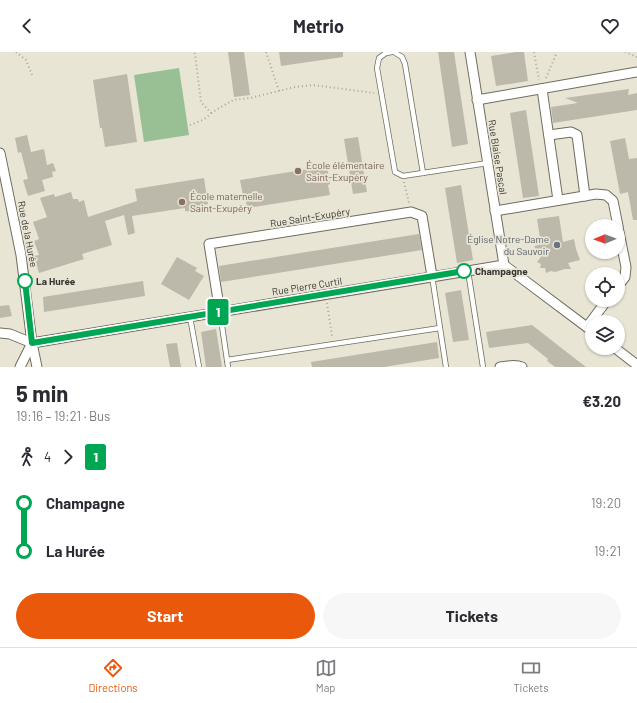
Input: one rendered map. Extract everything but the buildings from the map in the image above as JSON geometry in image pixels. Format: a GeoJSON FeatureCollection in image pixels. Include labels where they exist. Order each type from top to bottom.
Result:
{"type":"FeatureCollection","features":[{"type":"Feature","properties":{"kind":"street","name":"Rue Blaise Pascal"},"geometry":{"type":"LineString","coordinates":[[470,52],[504,265]]}},
{"type":"Feature","properties":{"kind":"street"},"geometry":{"type":"LineString","coordinates":[[478,100],[637,72]]}},
{"type":"Feature","properties":{"kind":"street"},"geometry":{"type":"LineString","coordinates":[[542,89],[558,200]]}},
{"type":"Feature","properties":{"kind":"street"},"geometry":{"type":"LineString","coordinates":[[549,135],[571,132],[577,136],[585,196]]}},
{"type":"Feature","properties":{"kind":"street","name":"Rue de la Hurée"},"geometry":{"type":"LineString","coordinates":[[0,153],[21,255],[32,343],[37,367]]}},
{"type":"Feature","properties":{"kind":"street"},"geometry":{"type":"LineString","coordinates":[[495,211],[596,194],[606,195],[613,201],[616,219]]}},
{"type":"Feature","properties":{"kind":"street"},"geometry":{"type":"LineString","coordinates":[[411,212],[422,216],[432,276]]}},
{"type":"Feature","properties":{"kind":"street","name":"Rue Saint-Exupéry"},"geometry":{"type":"LineString","coordinates":[[220,312],[209,244],[411,212]]}},
{"type":"Feature","properties":{"kind":"street"},"geometry":{"type":"LineString","coordinates":[[624,259],[626,267],[625,277]]}},
{"type":"Feature","properties":{"kind":"street"},"geometry":{"type":"LineString","coordinates":[[504,265],[585,326]]}},
{"type":"Feature","properties":{"kind":"street","name":"Rue Pierre Curtil"},"geometry":{"type":"LineString","coordinates":[[32,343],[504,265]]}},
{"type":"Feature","properties":{"kind":"street"},"geometry":{"type":"LineString","coordinates":[[0,333],[10,334],[32,343],[20,367]]}},
{"type":"Feature","properties":{"kind":"street"},"geometry":{"type":"LineString","coordinates":[[623,355],[637,365]]}},
{"type":"Feature","properties":{"kind":"street"},"geometry":{"type":"LineString","coordinates":[[500,367],[512,365],[522,367]]}},
{"type":"Feature","properties":{"kind":"lane"},"geometry":{"type":"LineString","coordinates":[[423,173],[405,64],[402,57],[393,52],[386,53],[379,58],[377,68],[395,172],[403,176],[423,173],[488,163]]}},
{"type":"Feature","properties":{"kind":"lane"},"geometry":{"type":"LineString","coordinates":[[468,271],[483,367]]}},
{"type":"Feature","properties":{"kind":"lane"},"geometry":{"type":"LineString","coordinates":[[432,276],[446,367]]}},
{"type":"Feature","properties":{"kind":"lane"},"geometry":{"type":"LineString","coordinates":[[220,312],[228,367]]}},
{"type":"Feature","properties":{"kind":"lane"},"geometry":{"type":"LineString","coordinates":[[190,316],[198,367]]}},
{"type":"Feature","properties":{"kind":"lane"},"geometry":{"type":"LineString","coordinates":[[227,360],[440,328]]}},
{"type":"Feature","properties":{"kind":"path"},"geometry":{"type":"LineString","coordinates":[[16,52],[26,60],[32,75]]}},
{"type":"Feature","properties":{"kind":"path"},"geometry":{"type":"LineString","coordinates":[[194,52],[201,102],[211,113]]}},
{"type":"Feature","properties":{"kind":"path"},"geometry":{"type":"LineString","coordinates":[[266,52],[278,91]]}},
{"type":"Feature","properties":{"kind":"path"},"geometry":{"type":"LineString","coordinates":[[534,52],[539,82],[542,89]]}},
{"type":"Feature","properties":{"kind":"path"},"geometry":{"type":"LineString","coordinates":[[542,89],[557,52]]}},
{"type":"Feature","properties":{"kind":"path"},"geometry":{"type":"LineString","coordinates":[[625,52],[637,57]]}},
{"type":"Feature","properties":{"kind":"path"},"geometry":{"type":"LineString","coordinates":[[190,125],[208,117],[211,113],[233,100],[250,98],[295,87],[313,85],[382,94]]}},
{"type":"Feature","properties":{"kind":"path"},"geometry":{"type":"LineString","coordinates":[[403,176],[411,212]]}},
{"type":"Feature","properties":{"kind":"path"},"geometry":{"type":"LineString","coordinates":[[326,294],[333,344]]}},
{"type":"Feature","properties":{"kind":"green space"},"geometry":{"type":"Polygon","coordinates":[[[179,68],[189,135],[144,142],[134,75],[179,68]]]}},
{"type":"Feature","properties":{"kind":"bus line","name":"1"},"geometry":{"type":"LineString","coordinates":[[25,281],[32,343],[464,271]]}},
{"type":"Feature","properties":{"kind":"place","name":"École élémentaire Saint-Exupéry"},"geometry":{"type":"Point","coordinates":[298,171]}},
{"type":"Feature","properties":{"kind":"place","name":"École maternelle Saint-Exupéry"},"geometry":{"type":"Point","coordinates":[182,202]}},
{"type":"Feature","properties":{"kind":"place","name":"Église Notre-Dame du Sauvoir"},"geometry":{"type":"Point","coordinates":[557,245]}},
{"type":"Feature","properties":{"kind":"place","name":"Champagne"},"geometry":{"type":"Point","coordinates":[464,271]}},
{"type":"Feature","properties":{"kind":"place","name":"La Hurée"},"geometry":{"type":"Point","coordinates":[25,281]}}]}
